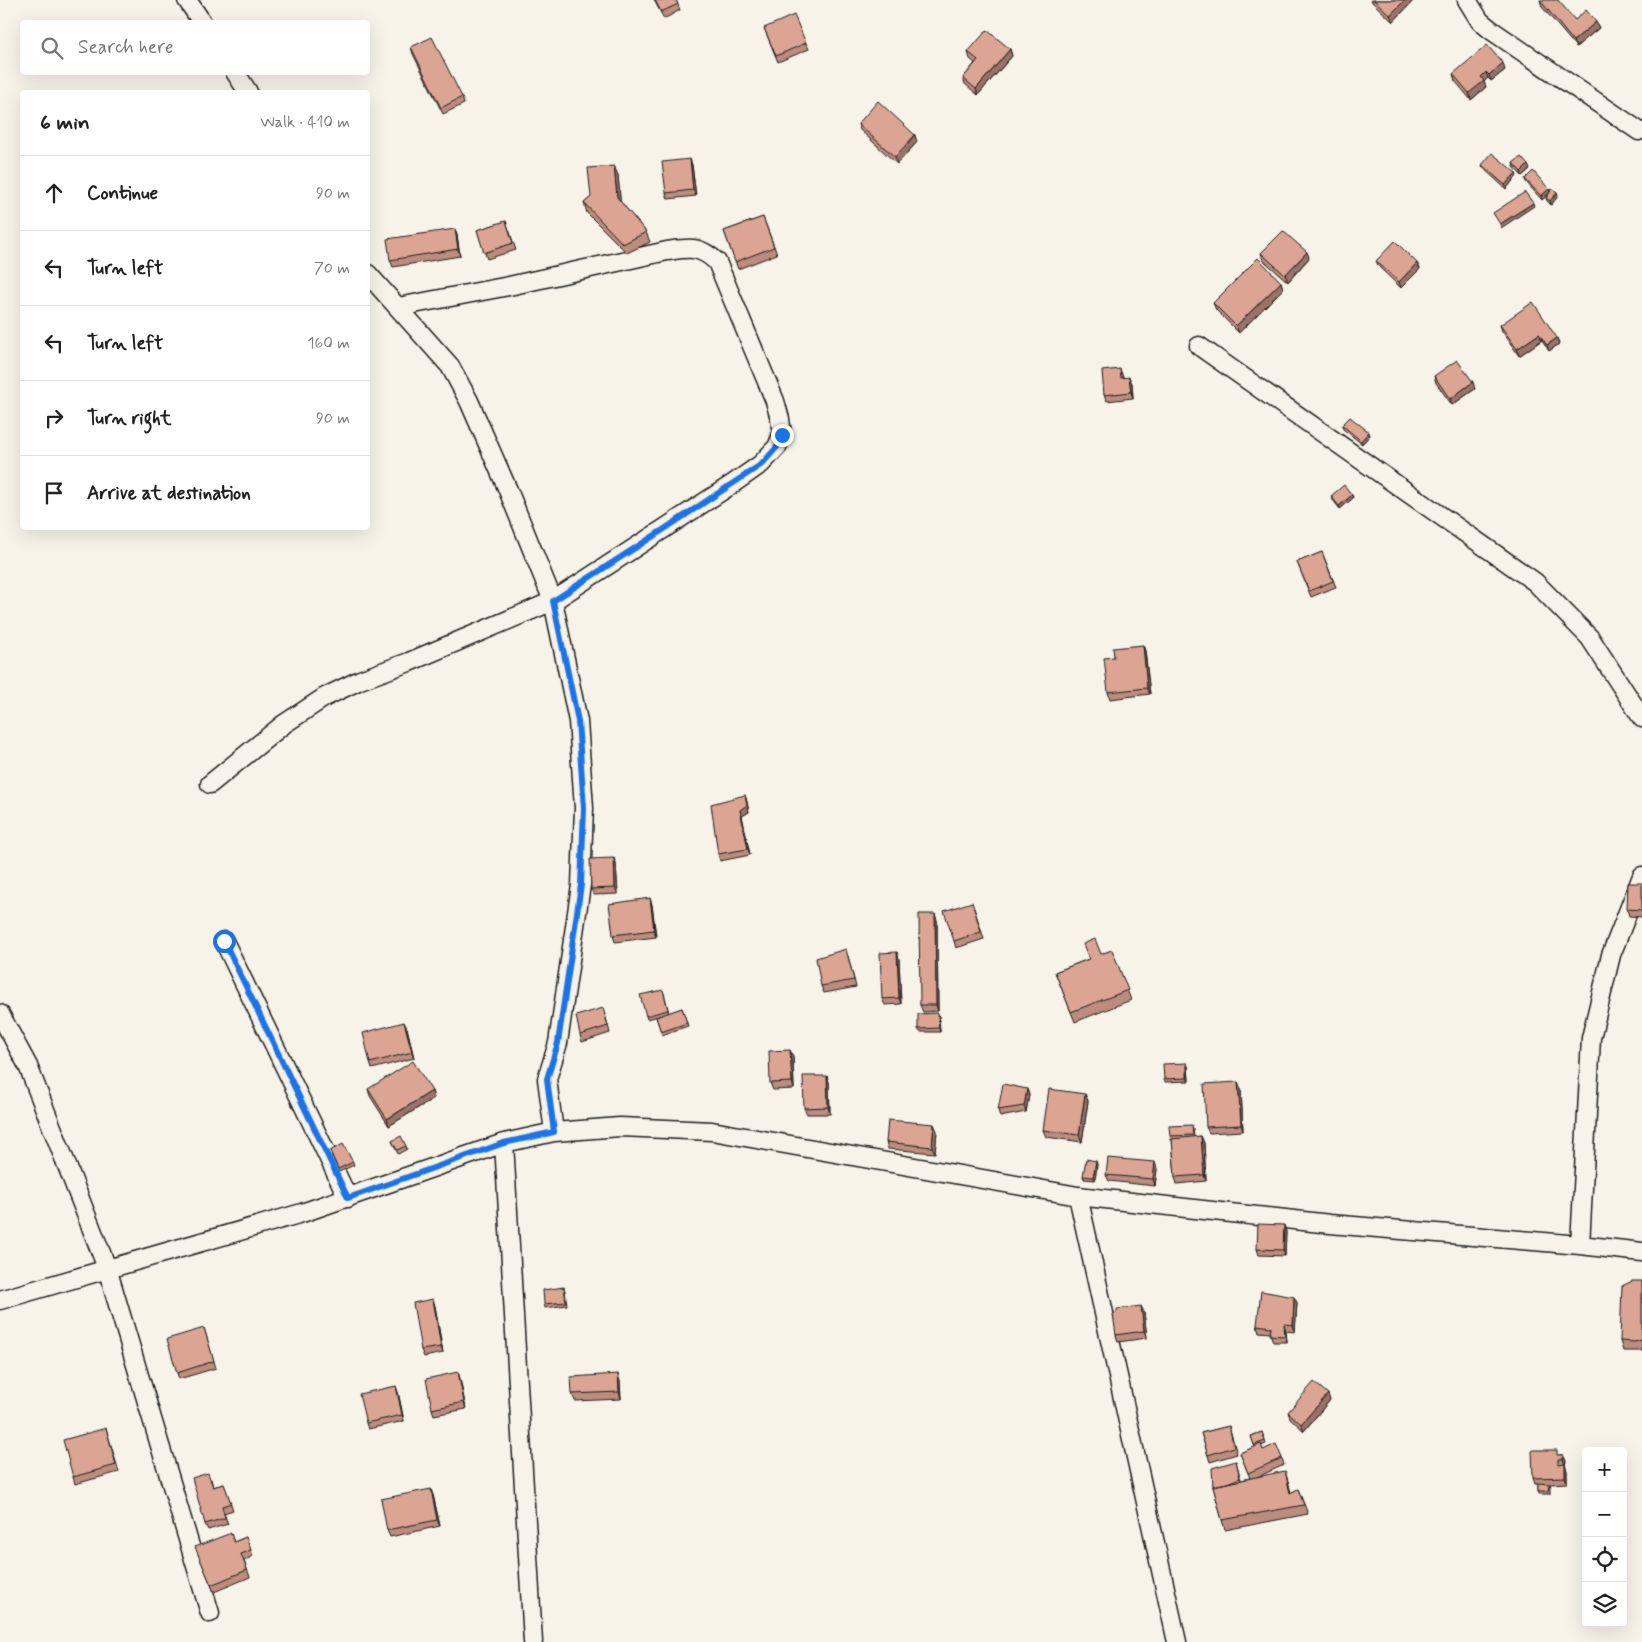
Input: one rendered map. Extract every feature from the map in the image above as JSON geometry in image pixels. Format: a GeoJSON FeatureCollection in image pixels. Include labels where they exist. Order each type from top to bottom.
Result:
{"type":"FeatureCollection","features":[{"type":"Feature","properties":{"kind":"street"},"geometry":{"type":"LineString","coordinates":[[187,0],[201,20]]}},
{"type":"Feature","properties":{"kind":"street"},"geometry":{"type":"LineString","coordinates":[[1467,0],[1480,21],[1491,30],[1639,131]]}},
{"type":"Feature","properties":{"kind":"street"},"geometry":{"type":"LineString","coordinates":[[237,75],[247,90]]}},
{"type":"Feature","properties":{"kind":"street"},"geometry":{"type":"LineString","coordinates":[[210,784],[284,724],[326,696],[360,680],[409,662],[553,601],[762,464],[777,447],[782,435],[775,401],[717,262],[707,252],[693,248],[667,251],[509,286],[398,307]]}},
{"type":"Feature","properties":{"kind":"street"},"geometry":{"type":"LineString","coordinates":[[370,276],[450,366],[469,401],[553,601],[578,721],[584,808],[581,885],[558,1043],[547,1079],[554,1132]]}},
{"type":"Feature","properties":{"kind":"street"},"geometry":{"type":"LineString","coordinates":[[1199,346],[1535,582],[1590,638],[1642,718]]}},
{"type":"Feature","properties":{"kind":"street"},"geometry":{"type":"LineString","coordinates":[[1580,1245],[1591,1038],[1611,955],[1642,876]]}},
{"type":"Feature","properties":{"kind":"street"},"geometry":{"type":"LineString","coordinates":[[224,941],[348,1198]]}},
{"type":"Feature","properties":{"kind":"street"},"geometry":{"type":"LineString","coordinates":[[0,1014],[28,1066],[107,1268],[210,1613]]}},
{"type":"Feature","properties":{"kind":"street"},"geometry":{"type":"LineString","coordinates":[[0,1300],[302,1213],[504,1143],[554,1132],[620,1126],[712,1131],[1078,1196],[1330,1224],[1642,1252]]}},
{"type":"Feature","properties":{"kind":"street"},"geometry":{"type":"LineString","coordinates":[[504,1143],[533,1642]]}},
{"type":"Feature","properties":{"kind":"street"},"geometry":{"type":"LineString","coordinates":[[1078,1196],[1177,1642]]}},
{"type":"Feature","properties":{"kind":"building"},"geometry":{"type":"Polygon","coordinates":[[[655,0],[676,0],[678,4],[661,12],[655,0]]]}},
{"type":"Feature","properties":{"kind":"building"},"geometry":{"type":"Polygon","coordinates":[[[1374,0],[1405,0],[1390,15],[1374,0]]]}},
{"type":"Feature","properties":{"kind":"building"},"geometry":{"type":"Polygon","coordinates":[[[1540,0],[1558,0],[1575,20],[1586,10],[1596,22],[1573,41],[1540,0]]]}},
{"type":"Feature","properties":{"kind":"building"},"geometry":{"type":"Polygon","coordinates":[[[794,15],[806,43],[776,56],[764,28],[794,15]]]}},
{"type":"Feature","properties":{"kind":"building"},"geometry":{"type":"Polygon","coordinates":[[[987,30],[1010,49],[976,89],[963,78],[978,60],[968,52],[987,30]]]}},
{"type":"Feature","properties":{"kind":"building"},"geometry":{"type":"Polygon","coordinates":[[[432,37],[462,97],[441,108],[411,47],[432,37]]]}},
{"type":"Feature","properties":{"kind":"building"},"geometry":{"type":"Polygon","coordinates":[[[1487,45],[1503,63],[1489,75],[1486,72],[1481,77],[1484,81],[1469,93],[1453,74],[1487,45]]]}},
{"type":"Feature","properties":{"kind":"building"},"geometry":{"type":"Polygon","coordinates":[[[878,101],[915,135],[895,157],[858,124],[878,101]]]}},
{"type":"Feature","properties":{"kind":"building"},"geometry":{"type":"Polygon","coordinates":[[[1492,153],[1516,173],[1505,185],[1482,165],[1492,153]]]}},
{"type":"Feature","properties":{"kind":"building"},"geometry":{"type":"Polygon","coordinates":[[[1521,157],[1528,165],[1521,172],[1513,163],[1521,157]]]}},
{"type":"Feature","properties":{"kind":"building"},"geometry":{"type":"Polygon","coordinates":[[[690,159],[693,190],[666,193],[662,162],[690,159]]]}},
{"type":"Feature","properties":{"kind":"building"},"geometry":{"type":"Polygon","coordinates":[[[614,166],[617,197],[646,232],[623,244],[584,203],[591,197],[588,168],[614,166]]]}},
{"type":"Feature","properties":{"kind":"building"},"geometry":{"type":"Polygon","coordinates":[[[1533,171],[1549,189],[1541,196],[1525,179],[1533,171]]]}},
{"type":"Feature","properties":{"kind":"building"},"geometry":{"type":"Polygon","coordinates":[[[1552,189],[1557,193],[1550,201],[1546,198],[1552,189]]]}},
{"type":"Feature","properties":{"kind":"building"},"geometry":{"type":"Polygon","coordinates":[[[1525,192],[1533,203],[1500,224],[1493,213],[1525,192]]]}},
{"type":"Feature","properties":{"kind":"building"},"geometry":{"type":"Polygon","coordinates":[[[763,217],[774,247],[735,262],[724,231],[763,217]]]}},
{"type":"Feature","properties":{"kind":"building"},"geometry":{"type":"Polygon","coordinates":[[[506,221],[513,243],[484,253],[477,230],[506,221]]]}},
{"type":"Feature","properties":{"kind":"building"},"geometry":{"type":"Polygon","coordinates":[[[455,229],[458,249],[390,260],[387,239],[455,229]]]}},
{"type":"Feature","properties":{"kind":"building"},"geometry":{"type":"Polygon","coordinates":[[[1283,231],[1307,252],[1285,275],[1261,253],[1283,231]]]}},
{"type":"Feature","properties":{"kind":"building"},"geometry":{"type":"Polygon","coordinates":[[[1395,241],[1417,263],[1399,282],[1376,261],[1395,241]]]}},
{"type":"Feature","properties":{"kind":"building"},"geometry":{"type":"Polygon","coordinates":[[[1258,258],[1281,282],[1236,326],[1213,303],[1258,258]]]}},
{"type":"Feature","properties":{"kind":"building"},"geometry":{"type":"Polygon","coordinates":[[[1533,302],[1557,338],[1547,345],[1539,334],[1517,349],[1500,325],[1533,302]]]}},
{"type":"Feature","properties":{"kind":"building"},"geometry":{"type":"Polygon","coordinates":[[[1457,360],[1473,382],[1450,399],[1434,376],[1457,360]]]}},
{"type":"Feature","properties":{"kind":"building"},"geometry":{"type":"Polygon","coordinates":[[[1120,369],[1121,378],[1129,377],[1131,392],[1104,395],[1102,371],[1120,369]]]}},
{"type":"Feature","properties":{"kind":"building"},"geometry":{"type":"Polygon","coordinates":[[[1350,417],[1369,432],[1361,441],[1342,425],[1350,417]]]}},
{"type":"Feature","properties":{"kind":"building"},"geometry":{"type":"Polygon","coordinates":[[[1344,485],[1352,495],[1339,506],[1331,496],[1344,485]]]}},
{"type":"Feature","properties":{"kind":"building"},"geometry":{"type":"Polygon","coordinates":[[[1322,552],[1333,581],[1309,591],[1297,562],[1322,552]]]}},
{"type":"Feature","properties":{"kind":"building"},"geometry":{"type":"Polygon","coordinates":[[[1143,645],[1147,688],[1108,692],[1104,658],[1114,657],[1113,648],[1143,645]]]}},
{"type":"Feature","properties":{"kind":"building"},"geometry":{"type":"Polygon","coordinates":[[[745,795],[747,805],[740,810],[748,849],[718,854],[711,804],[745,795]]]}},
{"type":"Feature","properties":{"kind":"building"},"geometry":{"type":"Polygon","coordinates":[[[614,858],[615,888],[591,889],[590,859],[614,858]]]}},
{"type":"Feature","properties":{"kind":"building"},"geometry":{"type":"Polygon","coordinates":[[[1628,883],[1642,883],[1642,910],[1627,909],[1628,883]]]}},
{"type":"Feature","properties":{"kind":"building"},"geometry":{"type":"Polygon","coordinates":[[[650,898],[654,930],[613,935],[609,904],[650,898]]]}},
{"type":"Feature","properties":{"kind":"building"},"geometry":{"type":"Polygon","coordinates":[[[972,902],[981,932],[954,941],[944,911],[972,902]]]}},
{"type":"Feature","properties":{"kind":"building"},"geometry":{"type":"Polygon","coordinates":[[[919,914],[935,914],[936,1005],[920,1005],[919,914]]]}},
{"type":"Feature","properties":{"kind":"building"},"geometry":{"type":"Polygon","coordinates":[[[1095,939],[1101,954],[1112,950],[1128,990],[1071,1012],[1055,972],[1089,959],[1083,944],[1095,939]]]}},
{"type":"Feature","properties":{"kind":"building"},"geometry":{"type":"Polygon","coordinates":[[[846,949],[854,980],[821,986],[816,958],[846,949]]]}},
{"type":"Feature","properties":{"kind":"building"},"geometry":{"type":"Polygon","coordinates":[[[897,952],[899,998],[882,999],[880,953],[897,952]]]}},
{"type":"Feature","properties":{"kind":"building"},"geometry":{"type":"Polygon","coordinates":[[[663,990],[668,1010],[646,1016],[640,995],[663,990]]]}},
{"type":"Feature","properties":{"kind":"building"},"geometry":{"type":"Polygon","coordinates":[[[603,1008],[608,1026],[580,1035],[576,1016],[603,1008]]]}},
{"type":"Feature","properties":{"kind":"building"},"geometry":{"type":"Polygon","coordinates":[[[682,1008],[687,1023],[661,1032],[656,1017],[682,1008]]]}},
{"type":"Feature","properties":{"kind":"building"},"geometry":{"type":"Polygon","coordinates":[[[938,1013],[939,1028],[918,1029],[918,1014],[938,1013]]]}},
{"type":"Feature","properties":{"kind":"building"},"geometry":{"type":"Polygon","coordinates":[[[404,1022],[412,1052],[370,1063],[363,1033],[404,1022]]]}},
{"type":"Feature","properties":{"kind":"building"},"geometry":{"type":"Polygon","coordinates":[[[790,1050],[792,1082],[770,1083],[769,1051],[790,1050]]]}},
{"type":"Feature","properties":{"kind":"building"},"geometry":{"type":"Polygon","coordinates":[[[413,1061],[432,1091],[387,1119],[368,1089],[413,1061]]]}},
{"type":"Feature","properties":{"kind":"building"},"geometry":{"type":"Polygon","coordinates":[[[1187,1063],[1187,1078],[1164,1079],[1163,1064],[1187,1063]]]}},
{"type":"Feature","properties":{"kind":"building"},"geometry":{"type":"Polygon","coordinates":[[[803,1076],[827,1076],[828,1107],[804,1108],[803,1076]]]}},
{"type":"Feature","properties":{"kind":"building"},"geometry":{"type":"Polygon","coordinates":[[[1238,1082],[1241,1125],[1206,1127],[1204,1084],[1238,1082]]]}},
{"type":"Feature","properties":{"kind":"building"},"geometry":{"type":"Polygon","coordinates":[[[1003,1084],[1027,1089],[1024,1106],[998,1110],[1003,1084]]]}},
{"type":"Feature","properties":{"kind":"building"},"geometry":{"type":"Polygon","coordinates":[[[1049,1089],[1085,1094],[1079,1135],[1043,1130],[1049,1089]]]}},
{"type":"Feature","properties":{"kind":"building"},"geometry":{"type":"Polygon","coordinates":[[[888,1120],[934,1124],[932,1147],[886,1142],[888,1120]]]}},
{"type":"Feature","properties":{"kind":"building"},"geometry":{"type":"Polygon","coordinates":[[[1192,1125],[1193,1135],[1170,1136],[1169,1126],[1192,1125]]]}},
{"type":"Feature","properties":{"kind":"building"},"geometry":{"type":"Polygon","coordinates":[[[401,1136],[406,1146],[397,1150],[392,1141],[401,1136]]]}},
{"type":"Feature","properties":{"kind":"building"},"geometry":{"type":"Polygon","coordinates":[[[1201,1136],[1204,1175],[1175,1177],[1172,1139],[1201,1136]]]}},
{"type":"Feature","properties":{"kind":"building"},"geometry":{"type":"Polygon","coordinates":[[[343,1144],[353,1162],[338,1169],[330,1151],[343,1144]]]}},
{"type":"Feature","properties":{"kind":"building"},"geometry":{"type":"Polygon","coordinates":[[[1108,1158],[1155,1162],[1153,1179],[1106,1175],[1108,1158]]]}},
{"type":"Feature","properties":{"kind":"building"},"geometry":{"type":"Polygon","coordinates":[[[1086,1159],[1096,1161],[1093,1177],[1083,1176],[1086,1159]]]}},
{"type":"Feature","properties":{"kind":"building"},"geometry":{"type":"Polygon","coordinates":[[[1258,1224],[1284,1225],[1283,1250],[1257,1249],[1258,1224]]]}},
{"type":"Feature","properties":{"kind":"building"},"geometry":{"type":"Polygon","coordinates":[[[1632,1281],[1642,1281],[1642,1340],[1634,1342],[1620,1341],[1622,1286],[1632,1281]]]}},
{"type":"Feature","properties":{"kind":"building"},"geometry":{"type":"Polygon","coordinates":[[[564,1287],[566,1302],[544,1304],[543,1290],[564,1287]]]}},
{"type":"Feature","properties":{"kind":"building"},"geometry":{"type":"Polygon","coordinates":[[[1261,1291],[1294,1297],[1293,1325],[1284,1324],[1285,1336],[1270,1335],[1271,1327],[1257,1325],[1261,1291]]]}},
{"type":"Feature","properties":{"kind":"building"},"geometry":{"type":"Polygon","coordinates":[[[433,1299],[441,1347],[421,1350],[413,1303],[433,1299]]]}},
{"type":"Feature","properties":{"kind":"building"},"geometry":{"type":"Polygon","coordinates":[[[1141,1306],[1144,1331],[1116,1335],[1113,1314],[1117,1312],[1117,1309],[1141,1306]]]}},
{"type":"Feature","properties":{"kind":"building"},"geometry":{"type":"Polygon","coordinates":[[[204,1328],[214,1361],[177,1373],[167,1339],[204,1328]]]}},
{"type":"Feature","properties":{"kind":"building"},"geometry":{"type":"Polygon","coordinates":[[[458,1372],[464,1402],[432,1409],[426,1379],[458,1372]]]}},
{"type":"Feature","properties":{"kind":"building"},"geometry":{"type":"Polygon","coordinates":[[[618,1374],[619,1392],[572,1394],[571,1377],[618,1374]]]}},
{"type":"Feature","properties":{"kind":"building"},"geometry":{"type":"Polygon","coordinates":[[[1314,1382],[1328,1394],[1301,1424],[1288,1412],[1314,1382]]]}},
{"type":"Feature","properties":{"kind":"building"},"geometry":{"type":"Polygon","coordinates":[[[396,1386],[402,1415],[366,1423],[359,1394],[396,1386]]]}},
{"type":"Feature","properties":{"kind":"building"},"geometry":{"type":"Polygon","coordinates":[[[1229,1426],[1234,1447],[1208,1455],[1201,1433],[1229,1426]]]}},
{"type":"Feature","properties":{"kind":"building"},"geometry":{"type":"Polygon","coordinates":[[[106,1428],[116,1465],[73,1477],[63,1440],[106,1428]]]}},
{"type":"Feature","properties":{"kind":"building"},"geometry":{"type":"Polygon","coordinates":[[[1262,1432],[1265,1441],[1254,1445],[1251,1436],[1262,1432]]]}},
{"type":"Feature","properties":{"kind":"building"},"geometry":{"type":"Polygon","coordinates":[[[1261,1444],[1263,1450],[1276,1444],[1282,1458],[1248,1473],[1240,1453],[1261,1444]]]}},
{"type":"Feature","properties":{"kind":"building"},"geometry":{"type":"Polygon","coordinates":[[[1532,1450],[1557,1450],[1557,1455],[1563,1455],[1563,1459],[1558,1459],[1558,1465],[1565,1464],[1565,1477],[1533,1478],[1532,1450]]]}},
{"type":"Feature","properties":{"kind":"building"},"geometry":{"type":"Polygon","coordinates":[[[1236,1461],[1240,1478],[1213,1487],[1212,1468],[1236,1461]]]}},
{"type":"Feature","properties":{"kind":"building"},"geometry":{"type":"Polygon","coordinates":[[[1285,1471],[1290,1493],[1298,1489],[1304,1505],[1222,1520],[1213,1486],[1285,1471]]]}},
{"type":"Feature","properties":{"kind":"building"},"geometry":{"type":"Polygon","coordinates":[[[208,1473],[213,1487],[224,1484],[231,1503],[222,1506],[225,1518],[205,1524],[192,1478],[208,1473]]]}},
{"type":"Feature","properties":{"kind":"building"},"geometry":{"type":"Polygon","coordinates":[[[1538,1483],[1550,1484],[1549,1491],[1538,1491],[1538,1483]]]}},
{"type":"Feature","properties":{"kind":"building"},"geometry":{"type":"Polygon","coordinates":[[[431,1489],[437,1520],[387,1530],[381,1499],[431,1489]]]}},
{"type":"Feature","properties":{"kind":"building"},"geometry":{"type":"Polygon","coordinates":[[[231,1533],[234,1542],[246,1537],[251,1550],[241,1554],[247,1570],[211,1585],[195,1547],[231,1533]]]}},
{"type":"Feature","properties":{"kind":"route"},"geometry":{"type":"LineString","coordinates":[[224,941],[348,1198],[504,1143],[554,1132],[547,1079],[558,1043],[581,885],[584,808],[578,721],[553,601],[762,464],[777,447],[782,435]]}}]}
